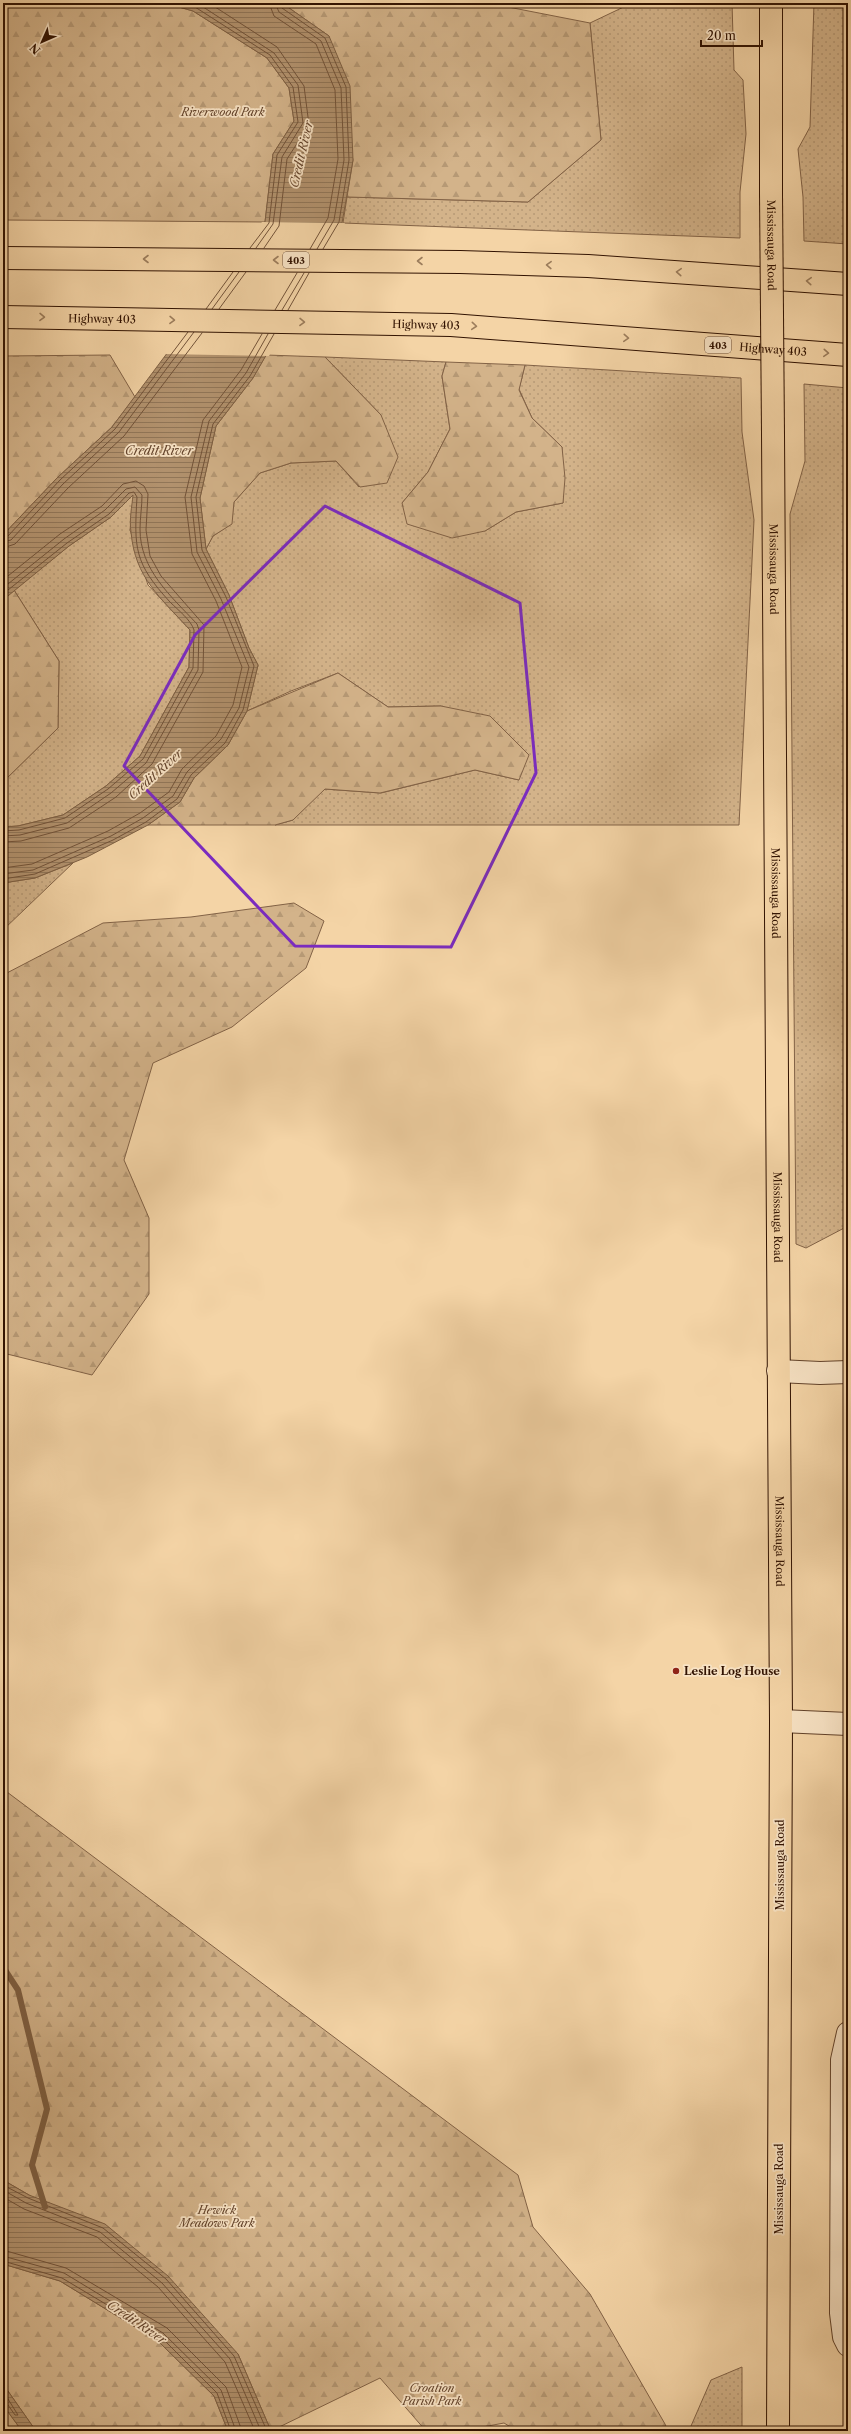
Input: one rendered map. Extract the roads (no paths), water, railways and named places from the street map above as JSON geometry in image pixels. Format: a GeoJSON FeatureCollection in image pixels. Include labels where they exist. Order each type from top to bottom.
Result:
{"type":"FeatureCollection","features":[{"type":"Feature","properties":{"kind":"main road","name":"Mississauga Road"},"geometry":{"type":"LineString","coordinates":[[771,3],[781,1721],[778,2431]]}},
{"type":"Feature","properties":{"kind":"main road","name":"403"},"geometry":{"type":"LineString","coordinates":[[3,258],[460,262],[588,266],[848,284]]}},
{"type":"Feature","properties":{"kind":"main road","name":"Highway 403"},"geometry":{"type":"LineString","coordinates":[[3,317],[451,324],[848,355]]}},
{"type":"Feature","properties":{"kind":"street"},"geometry":{"type":"LineString","coordinates":[[778,1371],[820,1373],[848,1372]]}},
{"type":"Feature","properties":{"kind":"street"},"geometry":{"type":"LineString","coordinates":[[781,1721],[848,1724]]}},
{"type":"Feature","properties":{"kind":"street"},"geometry":{"type":"LineString","coordinates":[[848,2033],[842,2060],[841,2305],[844,2337],[848,2345]]}},
{"type":"Feature","properties":{"kind":"water","name":"Credit River"},"geometry":{"type":"Polygon","coordinates":[[[165,3],[282,3],[329,36],[350,86],[353,160],[342,223],[253,378],[216,426],[200,498],[206,549],[229,595],[249,648],[258,665],[247,711],[228,745],[194,778],[180,802],[148,825],[87,857],[35,878],[3,883],[3,827],[18,826],[63,815],[106,786],[140,756],[189,667],[190,630],[159,597],[144,575],[138,562],[133,548],[130,527],[133,495],[111,517],[69,546],[3,600],[3,535],[57,478],[112,427],[265,222],[273,154],[294,121],[289,88],[267,58],[193,11],[165,3]]]}},
{"type":"Feature","properties":{"kind":"water","name":"Credit River"},"geometry":{"type":"Polygon","coordinates":[[[3,2180],[29,2195],[105,2224],[168,2276],[238,2354],[271,2431],[228,2431],[214,2396],[158,2341],[60,2281],[3,2264],[3,2180]]]}},
{"type":"Feature","properties":{"kind":"water"},"geometry":{"type":"Polygon","coordinates":[[[3,2384],[36,2431],[22,2431],[3,2405],[3,2384]]]}},
{"type":"Feature","properties":{"kind":"waterway"},"geometry":{"type":"LineString","coordinates":[[3,1967],[18,1990],[47,2109],[32,2165],[45,2207]]}},
{"type":"Feature","properties":{"kind":"place","name":"Leslie Log House"},"geometry":{"type":"Point","coordinates":[676,1671]}},
{"type":"Feature","properties":{"kind":"park label","name":"Riverwood Park"},"geometry":{"type":"Point","coordinates":[223,112]}},
{"type":"Feature","properties":{"kind":"park label","name":"Hewick Meadows Park"},"geometry":{"type":"Point","coordinates":[217,2216]}},
{"type":"Feature","properties":{"kind":"park label","name":"Croation Parish Park"},"geometry":{"type":"Point","coordinates":[432,2394]}}]}
